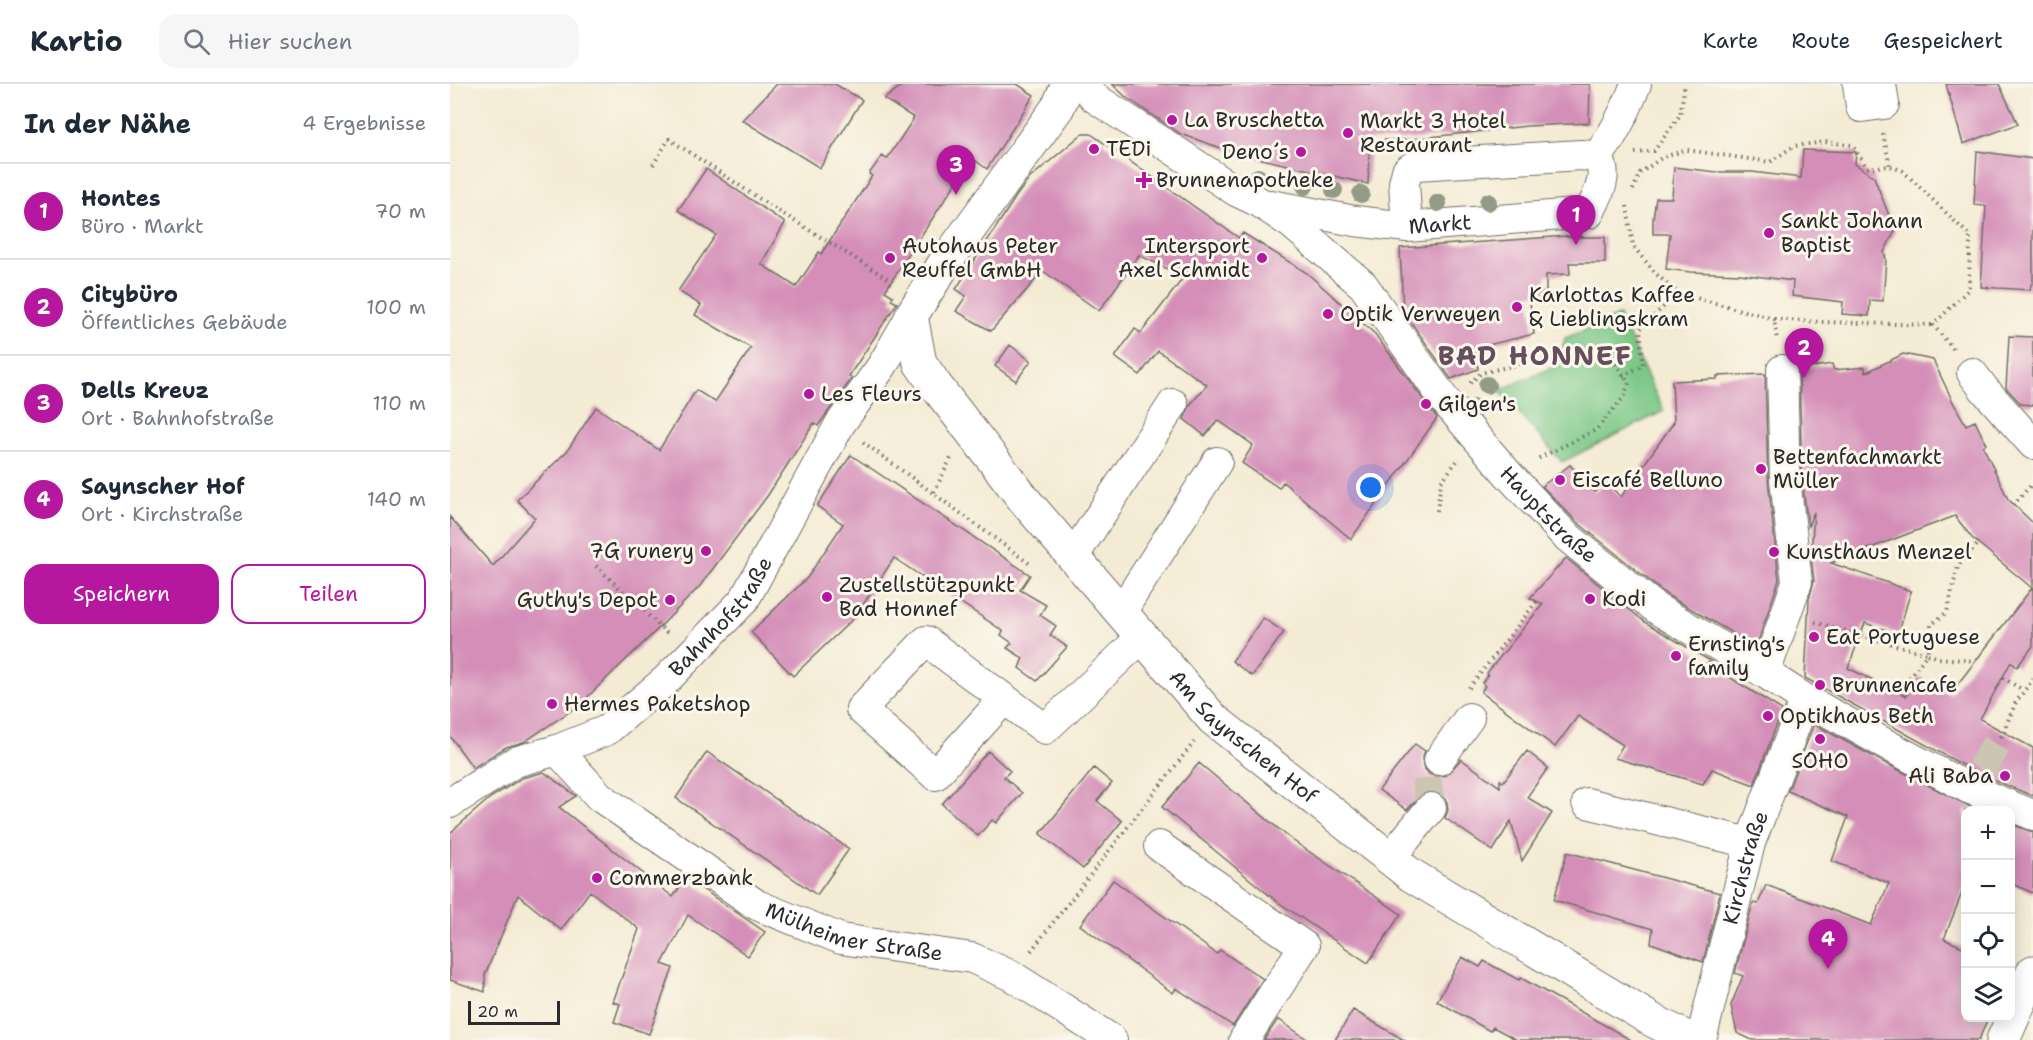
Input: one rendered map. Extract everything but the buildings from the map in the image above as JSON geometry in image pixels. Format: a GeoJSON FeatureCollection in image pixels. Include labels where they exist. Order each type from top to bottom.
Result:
{"type":"FeatureCollection","features":[{"type":"Feature","properties":{"kind":"main road","name":"Bahnhofstraße"},"geometry":{"type":"LineString","coordinates":[[916,308],[951,255],[1059,107],[1068,84]]}},
{"type":"Feature","properties":{"kind":"main road","name":"Am Saynschen Hof"},"geometry":{"type":"LineString","coordinates":[[916,308],[920,363],[1026,502],[1213,718],[1420,880],[1652,1020],[1691,1040]]}},
{"type":"Feature","properties":{"kind":"main road"},"geometry":{"type":"LineString","coordinates":[[2003,1040],[2033,972]]}},
{"type":"Feature","properties":{"kind":"street","name":"Hauptstraße"},"geometry":{"type":"LineString","coordinates":[[1083,84],[1095,98],[1236,191],[1259,202],[1292,224],[1363,285],[1446,402],[1508,474],[1565,535],[1657,609],[1805,699],[1976,779],[2033,815]]}},
{"type":"Feature","properties":{"kind":"street"},"geometry":{"type":"LineString","coordinates":[[1589,213],[1603,177],[1603,164],[1597,157],[1628,104],[1635,84]]}},
{"type":"Feature","properties":{"kind":"street"},"geometry":{"type":"LineString","coordinates":[[1858,84],[1861,107],[1884,104],[1881,84]]}},
{"type":"Feature","properties":{"kind":"street","name":"Markt"},"geometry":{"type":"LineString","coordinates":[[1589,213],[1407,227],[1404,183],[1407,171],[1416,165],[1581,155],[1597,157]]}},
{"type":"Feature","properties":{"kind":"street","name":"Hauptstraße"},"geometry":{"type":"LineString","coordinates":[[1259,202],[1354,221],[1407,227]]}},
{"type":"Feature","properties":{"kind":"street","name":"Bahnhofstraße"},"geometry":{"type":"LineString","coordinates":[[450,803],[515,762],[557,750],[608,730],[666,680],[744,600],[840,424],[882,366],[916,308]]}},
{"type":"Feature","properties":{"kind":"street"},"geometry":{"type":"LineString","coordinates":[[882,366],[906,362],[920,363]]}},
{"type":"Feature","properties":{"kind":"street"},"geometry":{"type":"LineString","coordinates":[[1765,673],[1797,582],[1785,479],[1782,370]]}},
{"type":"Feature","properties":{"kind":"street"},"geometry":{"type":"LineString","coordinates":[[1972,373],[2033,444]]}},
{"type":"Feature","properties":{"kind":"street"},"geometry":{"type":"LineString","coordinates":[[1073,557],[1173,404]]}},
{"type":"Feature","properties":{"kind":"street"},"geometry":{"type":"LineString","coordinates":[[1121,612],[1217,462]]}},
{"type":"Feature","properties":{"kind":"street"},"geometry":{"type":"LineString","coordinates":[[1004,699],[935,775],[861,709],[926,640],[1045,729],[1142,637]]}},
{"type":"Feature","properties":{"kind":"street","name":"Kirchstraße"},"geometry":{"type":"LineString","coordinates":[[1701,1040],[1750,843],[1805,699]]}},
{"type":"Feature","properties":{"kind":"street"},"geometry":{"type":"LineString","coordinates":[[1438,760],[1469,718]]}},
{"type":"Feature","properties":{"kind":"street","name":"Mülheimer Straße"},"geometry":{"type":"LineString","coordinates":[[557,750],[600,797],[757,905],[841,939],[972,958],[1012,976],[1112,1040]]}},
{"type":"Feature","properties":{"kind":"street"},"geometry":{"type":"LineString","coordinates":[[1587,803],[1750,843]]}},
{"type":"Feature","properties":{"kind":"street"},"geometry":{"type":"LineString","coordinates":[[1390,858],[1431,808]]}},
{"type":"Feature","properties":{"kind":"street"},"geometry":{"type":"LineString","coordinates":[[1159,846],[1304,946],[1244,1040]]}},
{"type":"Feature","properties":{"kind":"path"},"geometry":{"type":"LineString","coordinates":[[1597,157],[1654,152],[1680,115],[1685,84]]}},
{"type":"Feature","properties":{"kind":"path"},"geometry":{"type":"LineString","coordinates":[[1881,127],[1890,166]]}},
{"type":"Feature","properties":{"kind":"path"},"geometry":{"type":"LineString","coordinates":[[652,165],[669,139],[772,207],[916,308]]}},
{"type":"Feature","properties":{"kind":"path"},"geometry":{"type":"LineString","coordinates":[[1589,213],[1627,205],[1633,246],[1656,274],[1678,293],[1774,319],[1933,325],[1969,289],[1970,236],[1902,171],[1890,166],[1867,168],[1852,145],[1825,142],[1794,146],[1770,162],[1687,150],[1663,157],[1640,173],[1632,194]]}},
{"type":"Feature","properties":{"kind":"path"},"geometry":{"type":"LineString","coordinates":[[1623,376],[1643,365],[1640,329],[1678,293]]}},
{"type":"Feature","properties":{"kind":"path"},"geometry":{"type":"LineString","coordinates":[[1774,319],[1782,370]]}},
{"type":"Feature","properties":{"kind":"path"},"geometry":{"type":"LineString","coordinates":[[1933,325],[1972,373]]}},
{"type":"Feature","properties":{"kind":"path"},"geometry":{"type":"LineString","coordinates":[[1481,373],[1602,345],[1629,384],[1623,398],[1596,430],[1508,474]]}},
{"type":"Feature","properties":{"kind":"path"},"geometry":{"type":"LineString","coordinates":[[1437,512],[1441,482],[1476,435]]}},
{"type":"Feature","properties":{"kind":"path"},"geometry":{"type":"LineString","coordinates":[[892,464],[934,492],[1030,564]]}},
{"type":"Feature","properties":{"kind":"path"},"geometry":{"type":"LineString","coordinates":[[2013,505],[2033,483]]}},
{"type":"Feature","properties":{"kind":"path"},"geometry":{"type":"LineString","coordinates":[[1899,692],[1927,654],[1931,625],[1947,612],[1958,566],[1978,544]]}},
{"type":"Feature","properties":{"kind":"path"},"geometry":{"type":"LineString","coordinates":[[596,566],[691,655]]}},
{"type":"Feature","properties":{"kind":"path"},"geometry":{"type":"LineString","coordinates":[[1469,718],[1462,698],[1537,601]]}},
{"type":"Feature","properties":{"kind":"path"},"geometry":{"type":"LineString","coordinates":[[1785,613],[1938,658],[1975,661]]}},
{"type":"Feature","properties":{"kind":"path"},"geometry":{"type":"LineString","coordinates":[[2003,678],[2023,690]]}},
{"type":"Feature","properties":{"kind":"path"},"geometry":{"type":"LineString","coordinates":[[2001,737],[2023,690],[2033,679]]}},
{"type":"Feature","properties":{"kind":"path"},"geometry":{"type":"LineString","coordinates":[[1012,976],[1213,718]]}},
{"type":"Feature","properties":{"kind":"green space"},"geometry":{"type":"Polygon","coordinates":[[[1619,316],[1664,411],[1562,462],[1499,390],[1557,366],[1565,338],[1619,316]]]}},
{"type":"Feature","properties":{"kind":"tunnel"},"geometry":{"type":"LineString","coordinates":[[1981,770],[2001,737]]}},
{"type":"Feature","properties":{"kind":"tunnel"},"geometry":{"type":"LineString","coordinates":[[1431,808],[1426,778],[1439,760]]}},
{"type":"Feature","properties":{"kind":"place","name":"La Bruschetta"},"geometry":{"type":"Point","coordinates":[1172,120]}},
{"type":"Feature","properties":{"kind":"place","name":"Markt 3 Hotel Restaurant"},"geometry":{"type":"Point","coordinates":[1348,133]}},
{"type":"Feature","properties":{"kind":"place","name":"TEDi"},"geometry":{"type":"Point","coordinates":[1094,149]}},
{"type":"Feature","properties":{"kind":"place","name":"Deno´s"},"geometry":{"type":"Point","coordinates":[1301,152]}},
{"type":"Feature","properties":{"kind":"place","name":"Brunnenapotheke"},"geometry":{"type":"Point","coordinates":[1144,180]}},
{"type":"Feature","properties":{"kind":"place","name":"Dells Kreuz"},"geometry":{"type":"Point","coordinates":[956,195]}},
{"type":"Feature","properties":{"kind":"place","name":"Sankt Johann Baptist"},"geometry":{"type":"Point","coordinates":[1769,233]}},
{"type":"Feature","properties":{"kind":"place","name":"Hontes"},"geometry":{"type":"Point","coordinates":[1576,245]}},
{"type":"Feature","properties":{"kind":"place","name":"Autohaus Peter Reuffel GmbH"},"geometry":{"type":"Point","coordinates":[890,258]}},
{"type":"Feature","properties":{"kind":"place","name":"Intersport Axel Schmidt"},"geometry":{"type":"Point","coordinates":[1262,258]}},
{"type":"Feature","properties":{"kind":"place","name":"Karlottas Kaffee & Lieblingskram"},"geometry":{"type":"Point","coordinates":[1517,307]}},
{"type":"Feature","properties":{"kind":"place","name":"Optik Verweyen"},"geometry":{"type":"Point","coordinates":[1328,314]}},
{"type":"Feature","properties":{"kind":"place","name":"Citybüro"},"geometry":{"type":"Point","coordinates":[1804,378]}},
{"type":"Feature","properties":{"kind":"place","name":"Les Fleurs"},"geometry":{"type":"Point","coordinates":[809,394]}},
{"type":"Feature","properties":{"kind":"place","name":"Gilgen's"},"geometry":{"type":"Point","coordinates":[1426,404]}},
{"type":"Feature","properties":{"kind":"place","name":"Bettenfachmarkt Müller"},"geometry":{"type":"Point","coordinates":[1761,469]}},
{"type":"Feature","properties":{"kind":"place","name":"Eiscafé Belluno"},"geometry":{"type":"Point","coordinates":[1560,480]}},
{"type":"Feature","properties":{"kind":"place","name":"7G runery"},"geometry":{"type":"Point","coordinates":[706,551]}},
{"type":"Feature","properties":{"kind":"place","name":"Kunsthaus Menzel"},"geometry":{"type":"Point","coordinates":[1774,552]}},
{"type":"Feature","properties":{"kind":"place","name":"Zustellstützpunkt Bad Honnef"},"geometry":{"type":"Point","coordinates":[827,597]}},
{"type":"Feature","properties":{"kind":"place","name":"Kodi"},"geometry":{"type":"Point","coordinates":[1590,599]}},
{"type":"Feature","properties":{"kind":"place","name":"Guthy's Depot"},"geometry":{"type":"Point","coordinates":[670,600]}},
{"type":"Feature","properties":{"kind":"place","name":"Eat Portuguese"},"geometry":{"type":"Point","coordinates":[1814,637]}},
{"type":"Feature","properties":{"kind":"place","name":"Ernsting's family"},"geometry":{"type":"Point","coordinates":[1676,656]}},
{"type":"Feature","properties":{"kind":"place","name":"Brunnencafe"},"geometry":{"type":"Point","coordinates":[1820,685]}},
{"type":"Feature","properties":{"kind":"place","name":"Hermes Paketshop"},"geometry":{"type":"Point","coordinates":[552,704]}},
{"type":"Feature","properties":{"kind":"place","name":"Optikhaus Beth"},"geometry":{"type":"Point","coordinates":[1768,716]}},
{"type":"Feature","properties":{"kind":"place","name":"SOHO"},"geometry":{"type":"Point","coordinates":[1820,739]}},
{"type":"Feature","properties":{"kind":"place","name":"Ali Baba"},"geometry":{"type":"Point","coordinates":[2005,776]}},
{"type":"Feature","properties":{"kind":"place","name":"Commerzbank"},"geometry":{"type":"Point","coordinates":[597,878]}},
{"type":"Feature","properties":{"kind":"place","name":"Saynscher Hof"},"geometry":{"type":"Point","coordinates":[1828,969]}},
{"type":"Feature","properties":{"kind":"district","name":"BAD HONNEF"},"geometry":{"type":"Point","coordinates":[1535,356]}}]}
